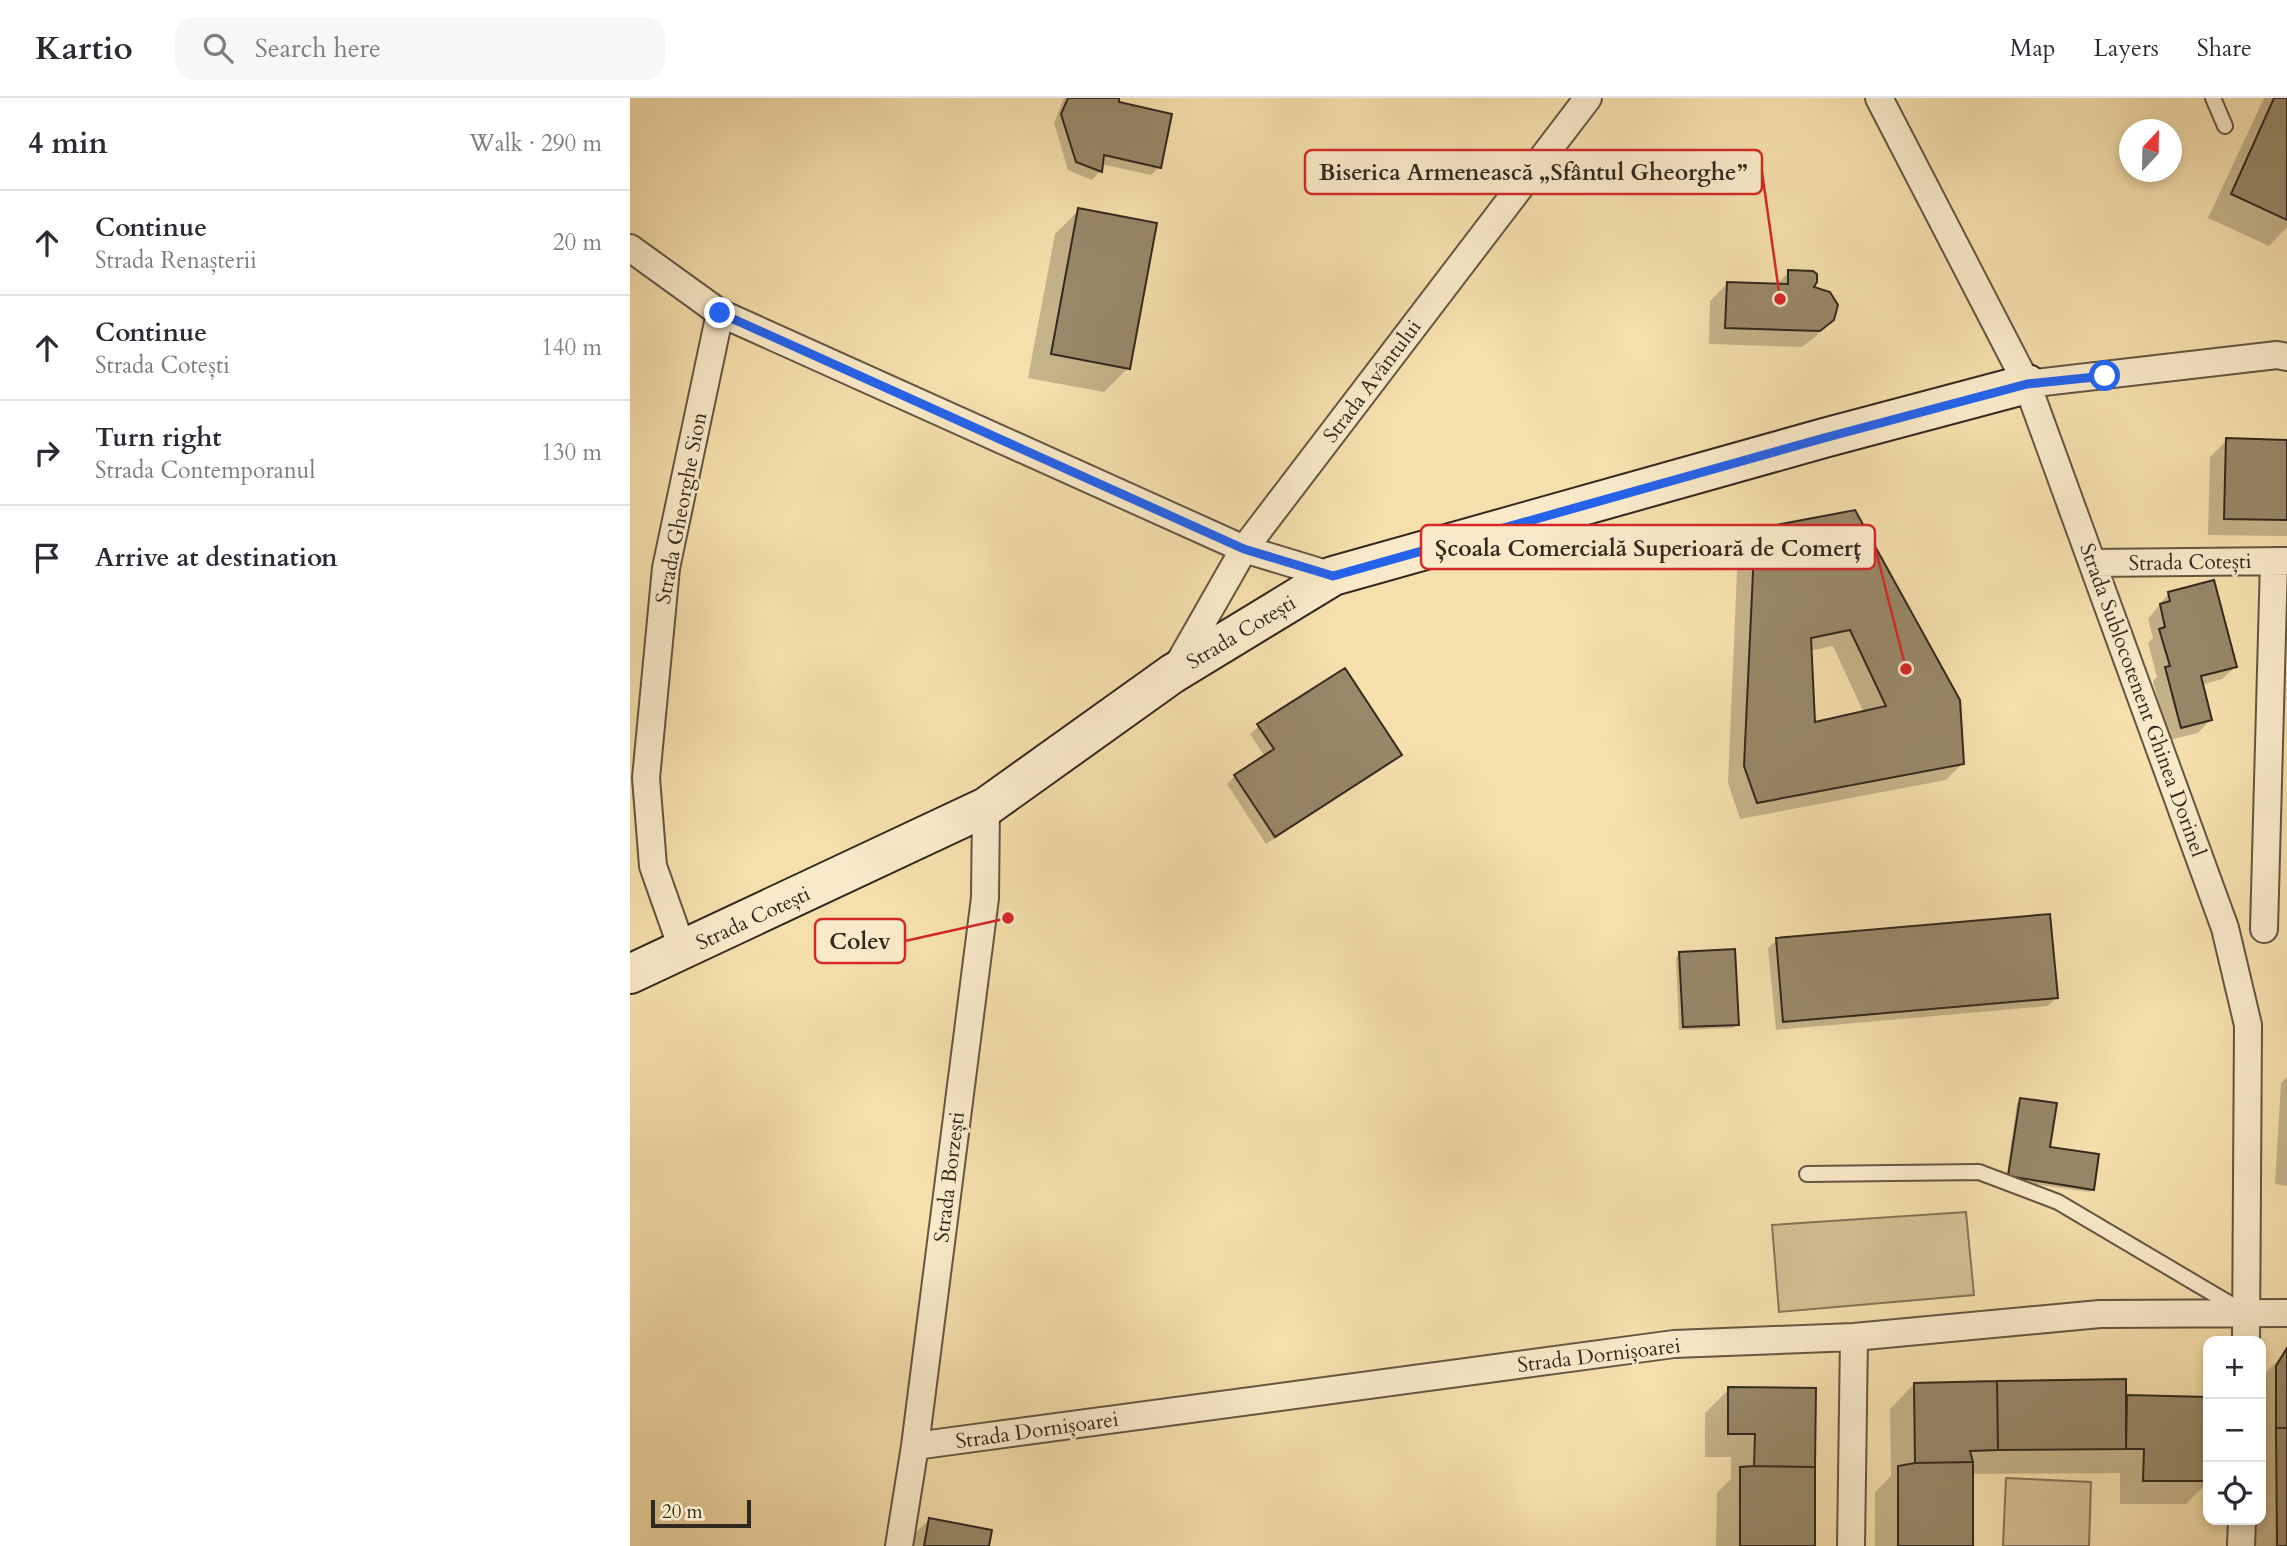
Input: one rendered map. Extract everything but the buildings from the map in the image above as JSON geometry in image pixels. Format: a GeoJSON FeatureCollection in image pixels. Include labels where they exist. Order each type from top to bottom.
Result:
{"type":"FeatureCollection","features":[{"type":"Feature","properties":{"kind":"street","name":"Strada Avântului"},"geometry":{"type":"LineString","coordinates":[[1172,674],[1244,549],[1588,98]]}},
{"type":"Feature","properties":{"kind":"street","name":"Strada Sublocotenent Ghinea Dorinel"},"geometry":{"type":"LineString","coordinates":[[1879,98],[2027,384],[2225,928],[2248,1025],[2246,1336]]}},
{"type":"Feature","properties":{"kind":"street"},"geometry":{"type":"LineString","coordinates":[[630,248],[720,313],[1244,549],[1333,576]]}},
{"type":"Feature","properties":{"kind":"street","name":"Strada Gheorghe Sion"},"geometry":{"type":"LineString","coordinates":[[683,951],[653,866],[646,778],[666,568],[720,313]]}},
{"type":"Feature","properties":{"kind":"street"},"geometry":{"type":"LineString","coordinates":[[2027,384],[2284,349]]}},
{"type":"Feature","properties":{"kind":"street","name":"Strada Cotești"},"geometry":{"type":"LineString","coordinates":[[630,974],[986,807],[1172,674],[1333,576],[2027,384]]}},
{"type":"Feature","properties":{"kind":"street"},"geometry":{"type":"LineString","coordinates":[[2225,928],[2276,930],[2281,561]]}},
{"type":"Feature","properties":{"kind":"street","name":"Strada Cotești"},"geometry":{"type":"LineString","coordinates":[[2093,563],[2281,561]]}},
{"type":"Feature","properties":{"kind":"street","name":"Strada Borzești"},"geometry":{"type":"LineString","coordinates":[[899,1546],[915,1446],[985,898],[986,807]]}},
{"type":"Feature","properties":{"kind":"street","name":"Strada Dornișoarei"},"geometry":{"type":"LineString","coordinates":[[915,1446],[1674,1345],[1854,1337],[2100,1314],[2287,1313]]}},
{"type":"Feature","properties":{"kind":"street"},"geometry":{"type":"LineString","coordinates":[[1850,1546],[1854,1337]]}},
{"type":"Feature","properties":{"kind":"street"},"geometry":{"type":"LineString","coordinates":[[2241,1546],[2242,1525]]}},
{"type":"Feature","properties":{"kind":"lane"},"geometry":{"type":"LineString","coordinates":[[2213,98],[2225,126]]}},
{"type":"Feature","properties":{"kind":"lane"},"geometry":{"type":"LineString","coordinates":[[1807,1174],[1979,1172],[2058,1202],[2246,1314]]}},
{"type":"Feature","properties":{"kind":"shaded area"},"geometry":{"type":"Polygon","coordinates":[[[1966,1212],[1974,1295],[1779,1312],[1772,1225],[1966,1212]]]}},
{"type":"Feature","properties":{"kind":"shaded area"},"geometry":{"type":"Polygon","coordinates":[[[2006,1478],[2091,1482],[2089,1546],[2003,1546],[2006,1478]]]}},
{"type":"Feature","properties":{"kind":"place","name":"Biserica Armenească „Sfântul Gheorghe”"},"geometry":{"type":"Point","coordinates":[1780,299]}},
{"type":"Feature","properties":{"kind":"place","name":"Școala Comercială Superioară de Comerț"},"geometry":{"type":"Point","coordinates":[1906,669]}},
{"type":"Feature","properties":{"kind":"place","name":"Colev"},"geometry":{"type":"Point","coordinates":[1008,918]}},
{"type":"Feature","properties":{"kind":"route"},"geometry":{"type":"LineString","coordinates":[[720,313],[1244,549],[1333,576],[2027,384],[2105,376]]}}]}
